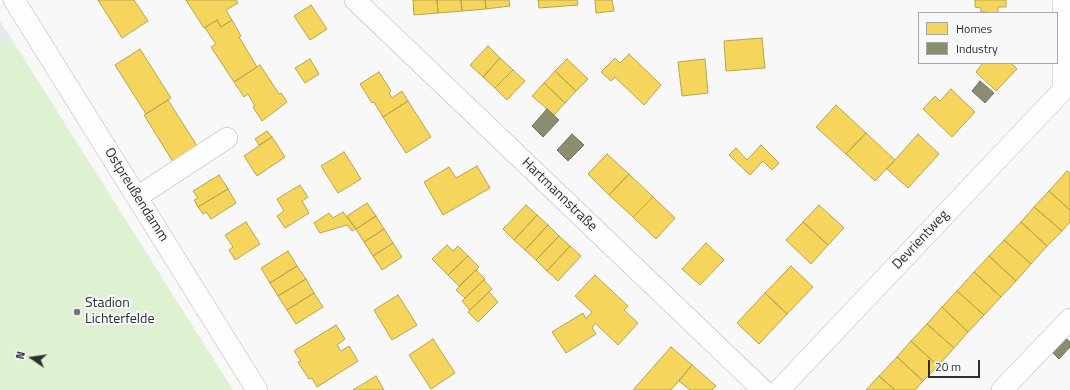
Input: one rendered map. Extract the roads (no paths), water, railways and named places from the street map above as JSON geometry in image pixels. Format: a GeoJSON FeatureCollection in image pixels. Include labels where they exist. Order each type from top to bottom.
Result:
{"type":"FeatureCollection","features":[{"type":"Feature","properties":{"kind":"street","name":"Ostpreußendamm"},"geometry":{"type":"LineString","coordinates":[[14,0],[257,390]]}},
{"type":"Feature","properties":{"kind":"street","name":"Hartmannstraße"},"geometry":{"type":"LineString","coordinates":[[355,0],[763,390]]}},
{"type":"Feature","properties":{"kind":"street"},"geometry":{"type":"LineString","coordinates":[[1063,0],[1066,93]]}},
{"type":"Feature","properties":{"kind":"street","name":"Devrientweg"},"geometry":{"type":"LineString","coordinates":[[791,386],[1066,93]]}},
{"type":"Feature","properties":{"kind":"street"},"geometry":{"type":"LineString","coordinates":[[137,197],[227,138]]}},
{"type":"Feature","properties":{"kind":"street"},"geometry":{"type":"LineString","coordinates":[[1002,390],[1070,319]]}},
{"type":"Feature","properties":{"kind":"place","name":"Stadion Lichterfelde"},"geometry":{"type":"Point","coordinates":[77,312]}}]}
